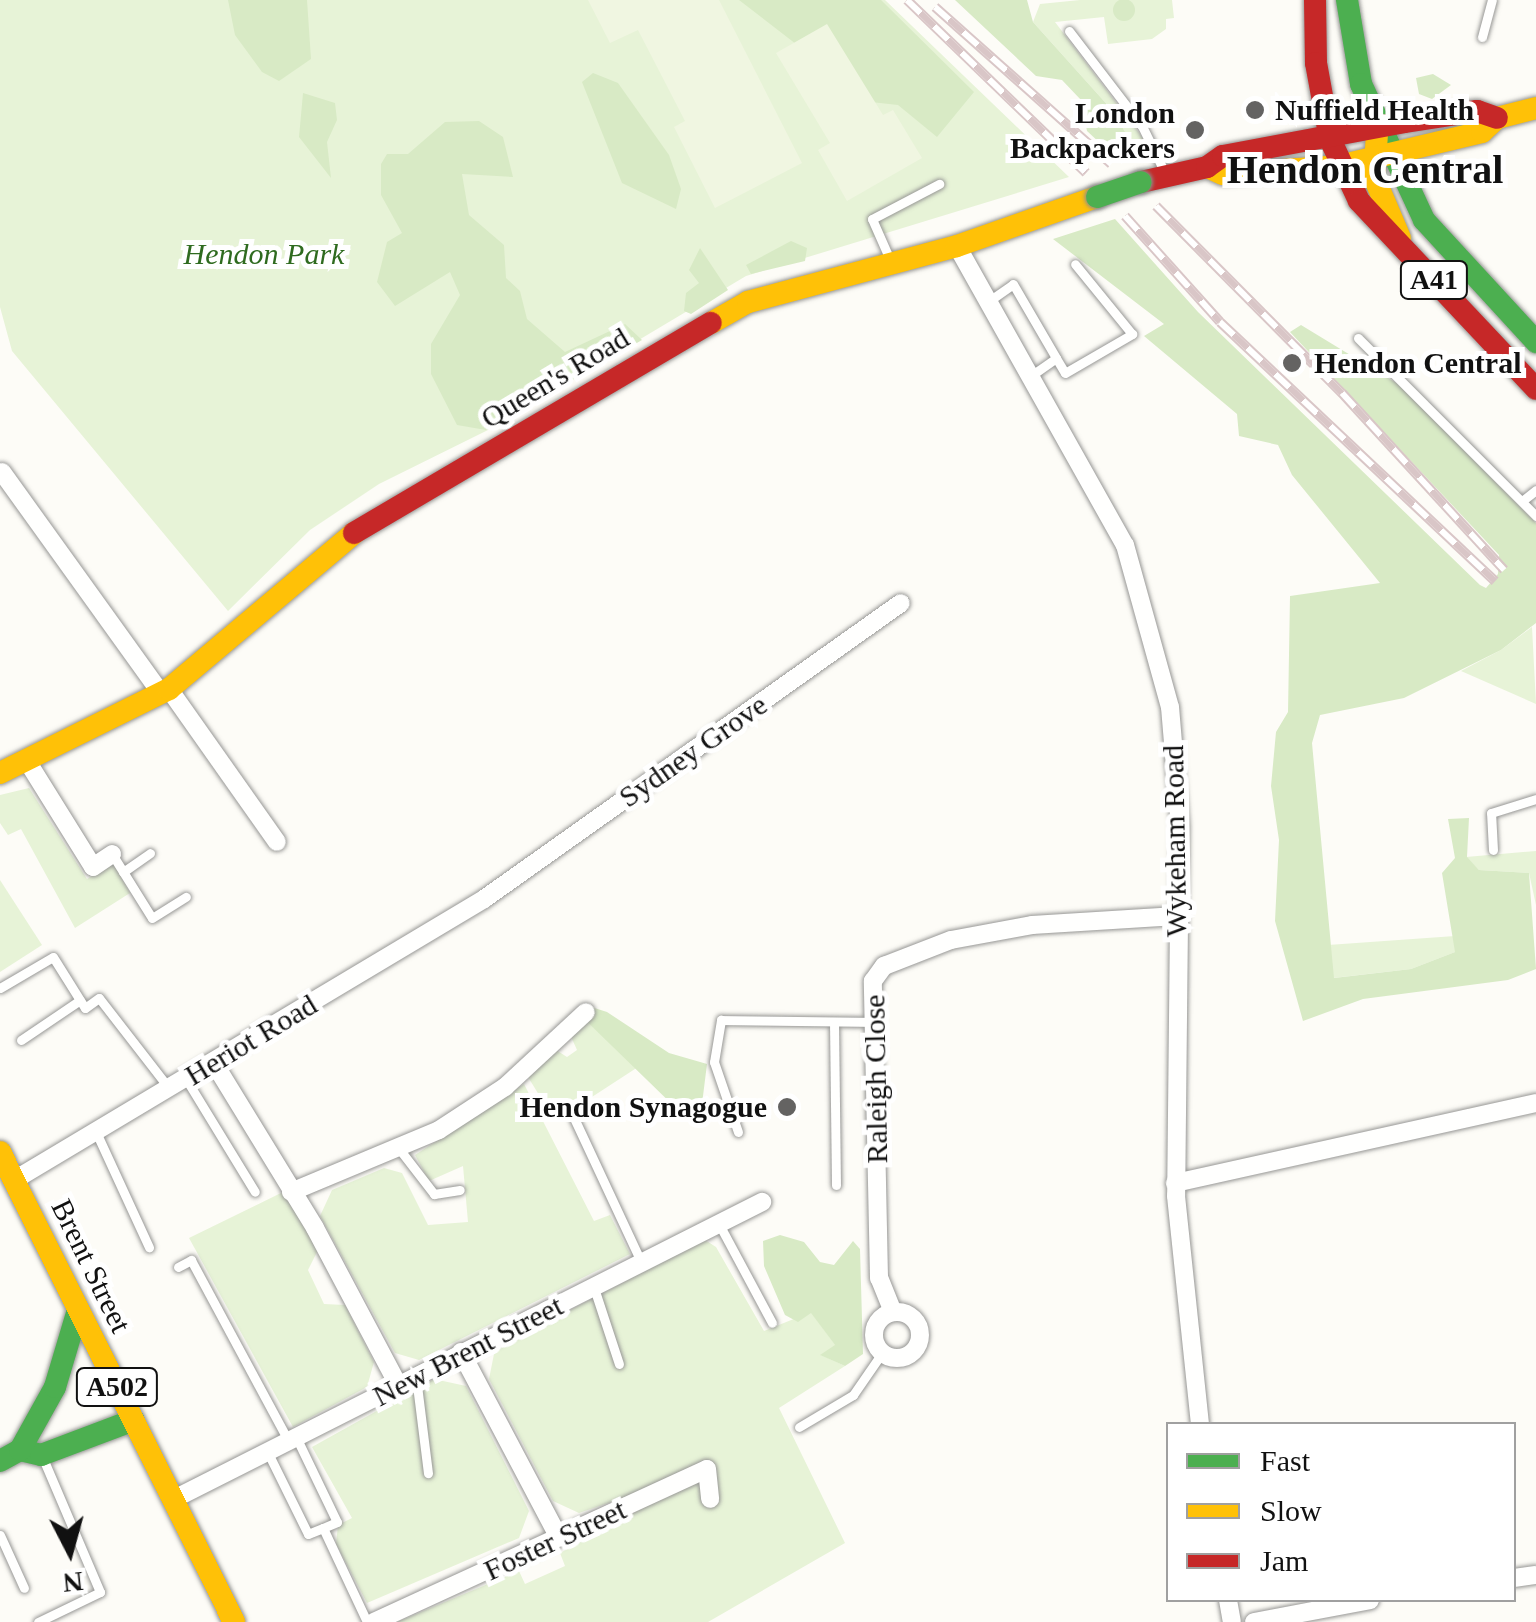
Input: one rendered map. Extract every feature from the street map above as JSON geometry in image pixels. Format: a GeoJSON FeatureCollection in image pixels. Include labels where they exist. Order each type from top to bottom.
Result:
{"type":"FeatureCollection","features":[{"type":"Feature","properties":{"kind":"main road"},"geometry":{"type":"LineString","coordinates":[[1314,0],[1316,62],[1336,137],[1339,166]]}},
{"type":"Feature","properties":{"kind":"main road","name":"A41"},"geometry":{"type":"LineString","coordinates":[[1348,0],[1352,42],[1379,127],[1381,158],[1424,220],[1536,342]]}},
{"type":"Feature","properties":{"kind":"main road"},"geometry":{"type":"LineString","coordinates":[[1336,137],[1352,42]]}},
{"type":"Feature","properties":{"kind":"main road"},"geometry":{"type":"LineString","coordinates":[[1497,118],[1536,108]]}},
{"type":"Feature","properties":{"kind":"main road","name":"Queen's Road"},"geometry":{"type":"LineString","coordinates":[[0,773],[30,764],[165,691],[248,627],[314,562],[385,510],[748,302],[957,246],[1166,174],[1206,167],[1223,156],[1477,110],[1497,118],[1482,132],[1339,166],[1223,174],[1206,167]]}},
{"type":"Feature","properties":{"kind":"main road"},"geometry":{"type":"LineString","coordinates":[[1381,158],[1405,252]]}},
{"type":"Feature","properties":{"kind":"main road","name":"A41"},"geometry":{"type":"LineString","coordinates":[[1339,166],[1372,221],[1536,389]]}},
{"type":"Feature","properties":{"kind":"main road","name":"Brent Street"},"geometry":{"type":"LineString","coordinates":[[5,1164],[234,1622]]}},
{"type":"Feature","properties":{"kind":"main road"},"geometry":{"type":"LineString","coordinates":[[20,1455],[55,1388],[78,1310]]}},
{"type":"Feature","properties":{"kind":"main road"},"geometry":{"type":"LineString","coordinates":[[20,1455],[134,1420]]}},
{"type":"Feature","properties":{"kind":"street","name":"Wykeham Road"},"geometry":{"type":"LineString","coordinates":[[957,246],[1125,545],[1148,608],[1178,766],[1176,1184],[1200,1422]]}},
{"type":"Feature","properties":{"kind":"street"},"geometry":{"type":"LineString","coordinates":[[2,472],[277,842]]}},
{"type":"Feature","properties":{"kind":"street","name":"Sydney Grove"},"geometry":{"type":"LineString","coordinates":[[484,899],[901,602]]}},
{"type":"Feature","properties":{"kind":"street"},"geometry":{"type":"LineString","coordinates":[[30,764],[93,867],[112,854]]}},
{"type":"Feature","properties":{"kind":"street","name":"Heriot Road"},"geometry":{"type":"LineString","coordinates":[[5,1164],[96,1132],[484,899]]}},
{"type":"Feature","properties":{"kind":"street","name":"Raleigh Close"},"geometry":{"type":"LineString","coordinates":[[893,1312],[878,1278],[873,981],[884,966],[950,940],[1032,925],[1177,916]]}},
{"type":"Feature","properties":{"kind":"street"},"geometry":{"type":"LineString","coordinates":[[291,1192],[400,1150],[504,1087],[586,1012]]}},
{"type":"Feature","properties":{"kind":"street"},"geometry":{"type":"LineString","coordinates":[[214,1063],[407,1381]]}},
{"type":"Feature","properties":{"kind":"street"},"geometry":{"type":"LineString","coordinates":[[1176,1184],[1536,1103]]}},
{"type":"Feature","properties":{"kind":"street","name":"New Brent Street"},"geometry":{"type":"LineString","coordinates":[[174,1499],[762,1202]]}},
{"type":"Feature","properties":{"kind":"street"},"geometry":{"type":"LineString","coordinates":[[893,1312],[915,1320],[919,1343],[906,1356],[882,1353],[876,1326],[893,1312]]}},
{"type":"Feature","properties":{"kind":"street"},"geometry":{"type":"LineString","coordinates":[[462,1352],[559,1538]]}},
{"type":"Feature","properties":{"kind":"street","name":"Foster Street"},"geometry":{"type":"LineString","coordinates":[[371,1622],[706,1469],[710,1500]]}},
{"type":"Feature","properties":{"kind":"street"},"geometry":{"type":"LineString","coordinates":[[1254,1622],[1359,1602]]}},
{"type":"Feature","properties":{"kind":"lane"},"geometry":{"type":"LineString","coordinates":[[1482,37],[1492,0]]}},
{"type":"Feature","properties":{"kind":"lane"},"geometry":{"type":"LineString","coordinates":[[1069,31],[1142,126],[1166,174]]}},
{"type":"Feature","properties":{"kind":"lane"},"geometry":{"type":"LineString","coordinates":[[892,264],[872,219],[939,184]]}},
{"type":"Feature","properties":{"kind":"lane"},"geometry":{"type":"LineString","coordinates":[[989,301],[1014,284],[1065,372],[1132,334],[1076,264]]}},
{"type":"Feature","properties":{"kind":"lane"},"geometry":{"type":"LineString","coordinates":[[1358,338],[1536,516]]}},
{"type":"Feature","properties":{"kind":"lane"},"geometry":{"type":"LineString","coordinates":[[1032,375],[1056,358]]}},
{"type":"Feature","properties":{"kind":"lane"},"geometry":{"type":"LineString","coordinates":[[1522,500],[1536,490]]}},
{"type":"Feature","properties":{"kind":"lane"},"geometry":{"type":"LineString","coordinates":[[1493,850],[1491,813],[1536,799]]}},
{"type":"Feature","properties":{"kind":"lane"},"geometry":{"type":"LineString","coordinates":[[123,872],[150,853]]}},
{"type":"Feature","properties":{"kind":"lane"},"geometry":{"type":"LineString","coordinates":[[112,854],[152,918],[186,897]]}},
{"type":"Feature","properties":{"kind":"lane"},"geometry":{"type":"LineString","coordinates":[[0,988],[54,957],[85,1008],[99,998],[170,1089]]}},
{"type":"Feature","properties":{"kind":"lane"},"geometry":{"type":"LineString","coordinates":[[21,1040],[80,1000]]}},
{"type":"Feature","properties":{"kind":"lane"},"geometry":{"type":"LineString","coordinates":[[738,1132],[714,1062],[721,1020],[874,1022]]}},
{"type":"Feature","properties":{"kind":"lane"},"geometry":{"type":"LineString","coordinates":[[834,1022],[836,1184]]}},
{"type":"Feature","properties":{"kind":"lane"},"geometry":{"type":"LineString","coordinates":[[186,1079],[255,1192]]}},
{"type":"Feature","properties":{"kind":"lane"},"geometry":{"type":"LineString","coordinates":[[574,1118],[642,1264]]}},
{"type":"Feature","properties":{"kind":"lane"},"geometry":{"type":"LineString","coordinates":[[96,1132],[149,1247]]}},
{"type":"Feature","properties":{"kind":"lane"},"geometry":{"type":"LineString","coordinates":[[400,1150],[434,1194],[460,1190]]}},
{"type":"Feature","properties":{"kind":"lane"},"geometry":{"type":"LineString","coordinates":[[718,1224],[772,1323]]}},
{"type":"Feature","properties":{"kind":"lane"},"geometry":{"type":"LineString","coordinates":[[178,1267],[191,1260],[337,1522],[308,1534],[268,1452]]}},
{"type":"Feature","properties":{"kind":"lane"},"geometry":{"type":"LineString","coordinates":[[594,1288],[619,1364]]}},
{"type":"Feature","properties":{"kind":"lane"},"geometry":{"type":"LineString","coordinates":[[798,1427],[853,1395],[882,1353]]}},
{"type":"Feature","properties":{"kind":"lane"},"geometry":{"type":"LineString","coordinates":[[407,1381],[428,1473]]}},
{"type":"Feature","properties":{"kind":"lane"},"geometry":{"type":"LineString","coordinates":[[20,1455],[100,1592],[38,1622]]}},
{"type":"Feature","properties":{"kind":"lane"},"geometry":{"type":"LineString","coordinates":[[323,1528],[371,1622]]}},
{"type":"Feature","properties":{"kind":"lane"},"geometry":{"type":"LineString","coordinates":[[0,1535],[24,1588]]}},
{"type":"Feature","properties":{"kind":"green space"},"geometry":{"type":"Polygon","coordinates":[[[1124,-1],[1132,2],[1132,18],[1124,21],[1116,18],[1113,10],[1116,2],[1124,-1]]]}},
{"type":"Feature","properties":{"kind":"green space","name":"Hendon Park"},"geometry":{"type":"Polygon","coordinates":[[[0,0],[885,0],[1069,177],[746,276],[488,430],[379,484],[310,530],[228,611],[12,351],[0,307],[0,0]]]}},
{"type":"Feature","properties":{"kind":"green space"},"geometry":{"type":"Polygon","coordinates":[[[228,0],[307,0],[311,59],[279,81],[262,72],[235,35],[228,0]]]}},
{"type":"Feature","properties":{"kind":"green space"},"geometry":{"type":"Polygon","coordinates":[[[588,0],[719,0],[802,163],[715,208],[674,127],[685,121],[638,30],[610,43],[588,0]]]}},
{"type":"Feature","properties":{"kind":"green space"},"geometry":{"type":"Polygon","coordinates":[[[739,0],[881,0],[974,92],[937,137],[898,105],[871,102],[739,0]]]}},
{"type":"Feature","properties":{"kind":"green space"},"geometry":{"type":"Polygon","coordinates":[[[955,0],[1027,0],[1033,22],[1112,110],[1136,150],[1116,158],[1087,131],[1081,100],[1062,80],[1036,76],[955,0]]]}},
{"type":"Feature","properties":{"kind":"green space"},"geometry":{"type":"Polygon","coordinates":[[[1172,0],[1174,18],[1166,19],[1166,29],[1152,39],[1108,44],[1104,17],[1055,22],[1149,146],[1136,150],[1112,110],[1033,22],[1040,4],[1172,0]]]}},
{"type":"Feature","properties":{"kind":"green space"},"geometry":{"type":"Polygon","coordinates":[[[827,24],[883,115],[893,110],[922,158],[847,201],[818,150],[830,143],[776,53],[827,24]]]}},
{"type":"Feature","properties":{"kind":"green space"},"geometry":{"type":"Polygon","coordinates":[[[593,73],[618,83],[669,155],[681,189],[676,209],[622,183],[582,82],[593,73]]]}},
{"type":"Feature","properties":{"kind":"green space"},"geometry":{"type":"Polygon","coordinates":[[[1433,74],[1451,85],[1432,99],[1419,94],[1416,78],[1433,74]]]}},
{"type":"Feature","properties":{"kind":"green space"},"geometry":{"type":"Polygon","coordinates":[[[303,93],[335,103],[337,120],[327,142],[331,178],[299,137],[303,93]]]}},
{"type":"Feature","properties":{"kind":"green space"},"geometry":{"type":"Polygon","coordinates":[[[479,121],[503,137],[513,177],[462,174],[469,215],[504,245],[506,278],[520,291],[527,319],[565,352],[625,324],[642,340],[486,430],[457,425],[431,374],[431,344],[460,295],[450,272],[395,306],[377,282],[387,242],[402,233],[381,195],[381,164],[387,154],[408,154],[445,122],[479,121]]]}},
{"type":"Feature","properties":{"kind":"green space"},"geometry":{"type":"Polygon","coordinates":[[[1115,219],[1198,312],[1480,585],[1486,588],[1498,574],[1499,555],[1290,332],[1301,325],[1398,384],[1536,523],[1536,623],[1501,650],[1404,698],[1320,715],[1312,743],[1334,978],[1411,969],[1455,952],[1442,873],[1455,858],[1448,819],[1469,818],[1467,857],[1479,870],[1529,873],[1536,969],[1508,980],[1363,999],[1303,1021],[1275,921],[1279,840],[1271,786],[1276,732],[1288,712],[1290,596],[1380,583],[1292,475],[1278,445],[1239,436],[1237,414],[1144,336],[1164,324],[1053,239],[1115,219]]]}},
{"type":"Feature","properties":{"kind":"green space"},"geometry":{"type":"Polygon","coordinates":[[[791,241],[807,248],[805,261],[751,274],[746,265],[791,241]]]}},
{"type":"Feature","properties":{"kind":"green space"},"geometry":{"type":"Polygon","coordinates":[[[700,248],[728,290],[691,314],[684,311],[686,293],[699,283],[689,270],[700,248]]]}},
{"type":"Feature","properties":{"kind":"green space"},"geometry":{"type":"Polygon","coordinates":[[[1532,627],[1536,704],[1461,671],[1501,650],[1532,627]]]}},
{"type":"Feature","properties":{"kind":"green space"},"geometry":{"type":"Polygon","coordinates":[[[29,788],[87,879],[113,863],[130,893],[75,928],[21,829],[8,835],[0,823],[0,795],[29,788]]]}},
{"type":"Feature","properties":{"kind":"green space"},"geometry":{"type":"Polygon","coordinates":[[[1536,851],[1536,905],[1529,873],[1479,870],[1466,857],[1536,851]]]}},
{"type":"Feature","properties":{"kind":"green space"},"geometry":{"type":"Polygon","coordinates":[[[0,880],[42,945],[0,972],[0,880]]]}},
{"type":"Feature","properties":{"kind":"green space"},"geometry":{"type":"Polygon","coordinates":[[[1455,936],[1455,952],[1411,969],[1333,978],[1328,945],[1455,936]]]}},
{"type":"Feature","properties":{"kind":"green space"},"geometry":{"type":"Polygon","coordinates":[[[582,1004],[607,1012],[669,1053],[707,1064],[702,1104],[681,1113],[577,1012],[582,1004]]]}},
{"type":"Feature","properties":{"kind":"green space"},"geometry":{"type":"Polygon","coordinates":[[[584,1019],[638,1067],[555,1121],[528,1077],[556,1050],[567,1057],[577,1050],[569,1032],[584,1019]]]}},
{"type":"Feature","properties":{"kind":"green space"},"geometry":{"type":"Polygon","coordinates":[[[524,1084],[594,1221],[610,1215],[630,1254],[419,1360],[395,1353],[320,1216],[332,1190],[384,1168],[402,1173],[428,1225],[468,1222],[463,1166],[429,1181],[415,1155],[524,1084]]]}},
{"type":"Feature","properties":{"kind":"green space"},"geometry":{"type":"Polygon","coordinates":[[[283,1192],[318,1250],[308,1270],[324,1304],[345,1305],[374,1362],[367,1387],[293,1427],[189,1238],[283,1192]]]}},
{"type":"Feature","properties":{"kind":"green space"},"geometry":{"type":"Polygon","coordinates":[[[780,1235],[804,1242],[820,1262],[834,1265],[853,1241],[860,1249],[863,1354],[845,1366],[820,1355],[835,1345],[811,1313],[798,1322],[785,1315],[764,1266],[763,1241],[780,1235]]]}},
{"type":"Feature","properties":{"kind":"green space"},"geometry":{"type":"Polygon","coordinates":[[[705,1240],[716,1247],[764,1331],[811,1312],[836,1346],[821,1355],[845,1366],[779,1408],[845,1543],[708,1622],[397,1622],[519,1571],[525,1584],[565,1566],[560,1553],[641,1509],[635,1494],[579,1513],[553,1501],[489,1379],[495,1349],[705,1240]]]}},
{"type":"Feature","properties":{"kind":"green space"},"geometry":{"type":"Polygon","coordinates":[[[434,1379],[466,1386],[529,1511],[519,1538],[367,1603],[336,1544],[338,1525],[352,1518],[312,1447],[434,1379]]]}},
{"type":"Feature","properties":{"kind":"railway"},"geometry":{"type":"LineString","coordinates":[[907,0],[1086,173]]}},
{"type":"Feature","properties":{"kind":"railway"},"geometry":{"type":"LineString","coordinates":[[935,7],[1111,164]]}},
{"type":"Feature","properties":{"kind":"railway"},"geometry":{"type":"LineString","coordinates":[[1156,206],[1342,393],[1504,570]]}},
{"type":"Feature","properties":{"kind":"railway"},"geometry":{"type":"LineString","coordinates":[[1125,216],[1220,322],[1495,581]]}},
{"type":"Feature","properties":{"kind":"traffic: fast"},"geometry":{"type":"LineString","coordinates":[[1347,0],[1361,84],[1424,220],[1536,342]]}},
{"type":"Feature","properties":{"kind":"traffic: fast"},"geometry":{"type":"LineString","coordinates":[[1097,197],[1141,182]]}},
{"type":"Feature","properties":{"kind":"traffic: fast"},"geometry":{"type":"LineString","coordinates":[[0,1461],[20,1450],[55,1387],[78,1310]]}},
{"type":"Feature","properties":{"kind":"traffic: fast"},"geometry":{"type":"LineString","coordinates":[[20,1450],[41,1455],[134,1420]]}},
{"type":"Feature","properties":{"kind":"traffic: slow"},"geometry":{"type":"LineString","coordinates":[[1207,167],[1223,174],[1339,166],[1482,132],[1497,118],[1536,108]]}},
{"type":"Feature","properties":{"kind":"traffic: slow"},"geometry":{"type":"LineString","coordinates":[[1377,134],[1374,177],[1400,238]]}},
{"type":"Feature","properties":{"kind":"traffic: slow"},"geometry":{"type":"LineString","coordinates":[[711,323],[748,302],[957,246],[1097,197]]}},
{"type":"Feature","properties":{"kind":"traffic: slow"},"geometry":{"type":"LineString","coordinates":[[0,773],[169,689],[354,533]]}},
{"type":"Feature","properties":{"kind":"traffic: slow"},"geometry":{"type":"LineString","coordinates":[[0,1152],[234,1622]]}},
{"type":"Feature","properties":{"kind":"traffic: jam"},"geometry":{"type":"LineString","coordinates":[[1315,0],[1316,63],[1330,139],[1359,201],[1536,389]]}},
{"type":"Feature","properties":{"kind":"traffic: jam"},"geometry":{"type":"LineString","coordinates":[[1141,182],[1207,167],[1223,156],[1404,122],[1477,111],[1497,118]]}},
{"type":"Feature","properties":{"kind":"traffic: jam"},"geometry":{"type":"LineString","coordinates":[[354,533],[711,323]]}},
{"type":"Feature","properties":{"kind":"place","name":"Nuffield Health"},"geometry":{"type":"Point","coordinates":[1255,110]}},
{"type":"Feature","properties":{"kind":"place","name":"London Backpackers"},"geometry":{"type":"Point","coordinates":[1195,130]}},
{"type":"Feature","properties":{"kind":"place","name":"Hendon Central"},"geometry":{"type":"Point","coordinates":[1292,363]}},
{"type":"Feature","properties":{"kind":"place","name":"Hendon Synagogue"},"geometry":{"type":"Point","coordinates":[787,1107]}},
{"type":"Feature","properties":{"kind":"district","name":"Hendon Central"},"geometry":{"type":"Point","coordinates":[1365,170]}}]}
